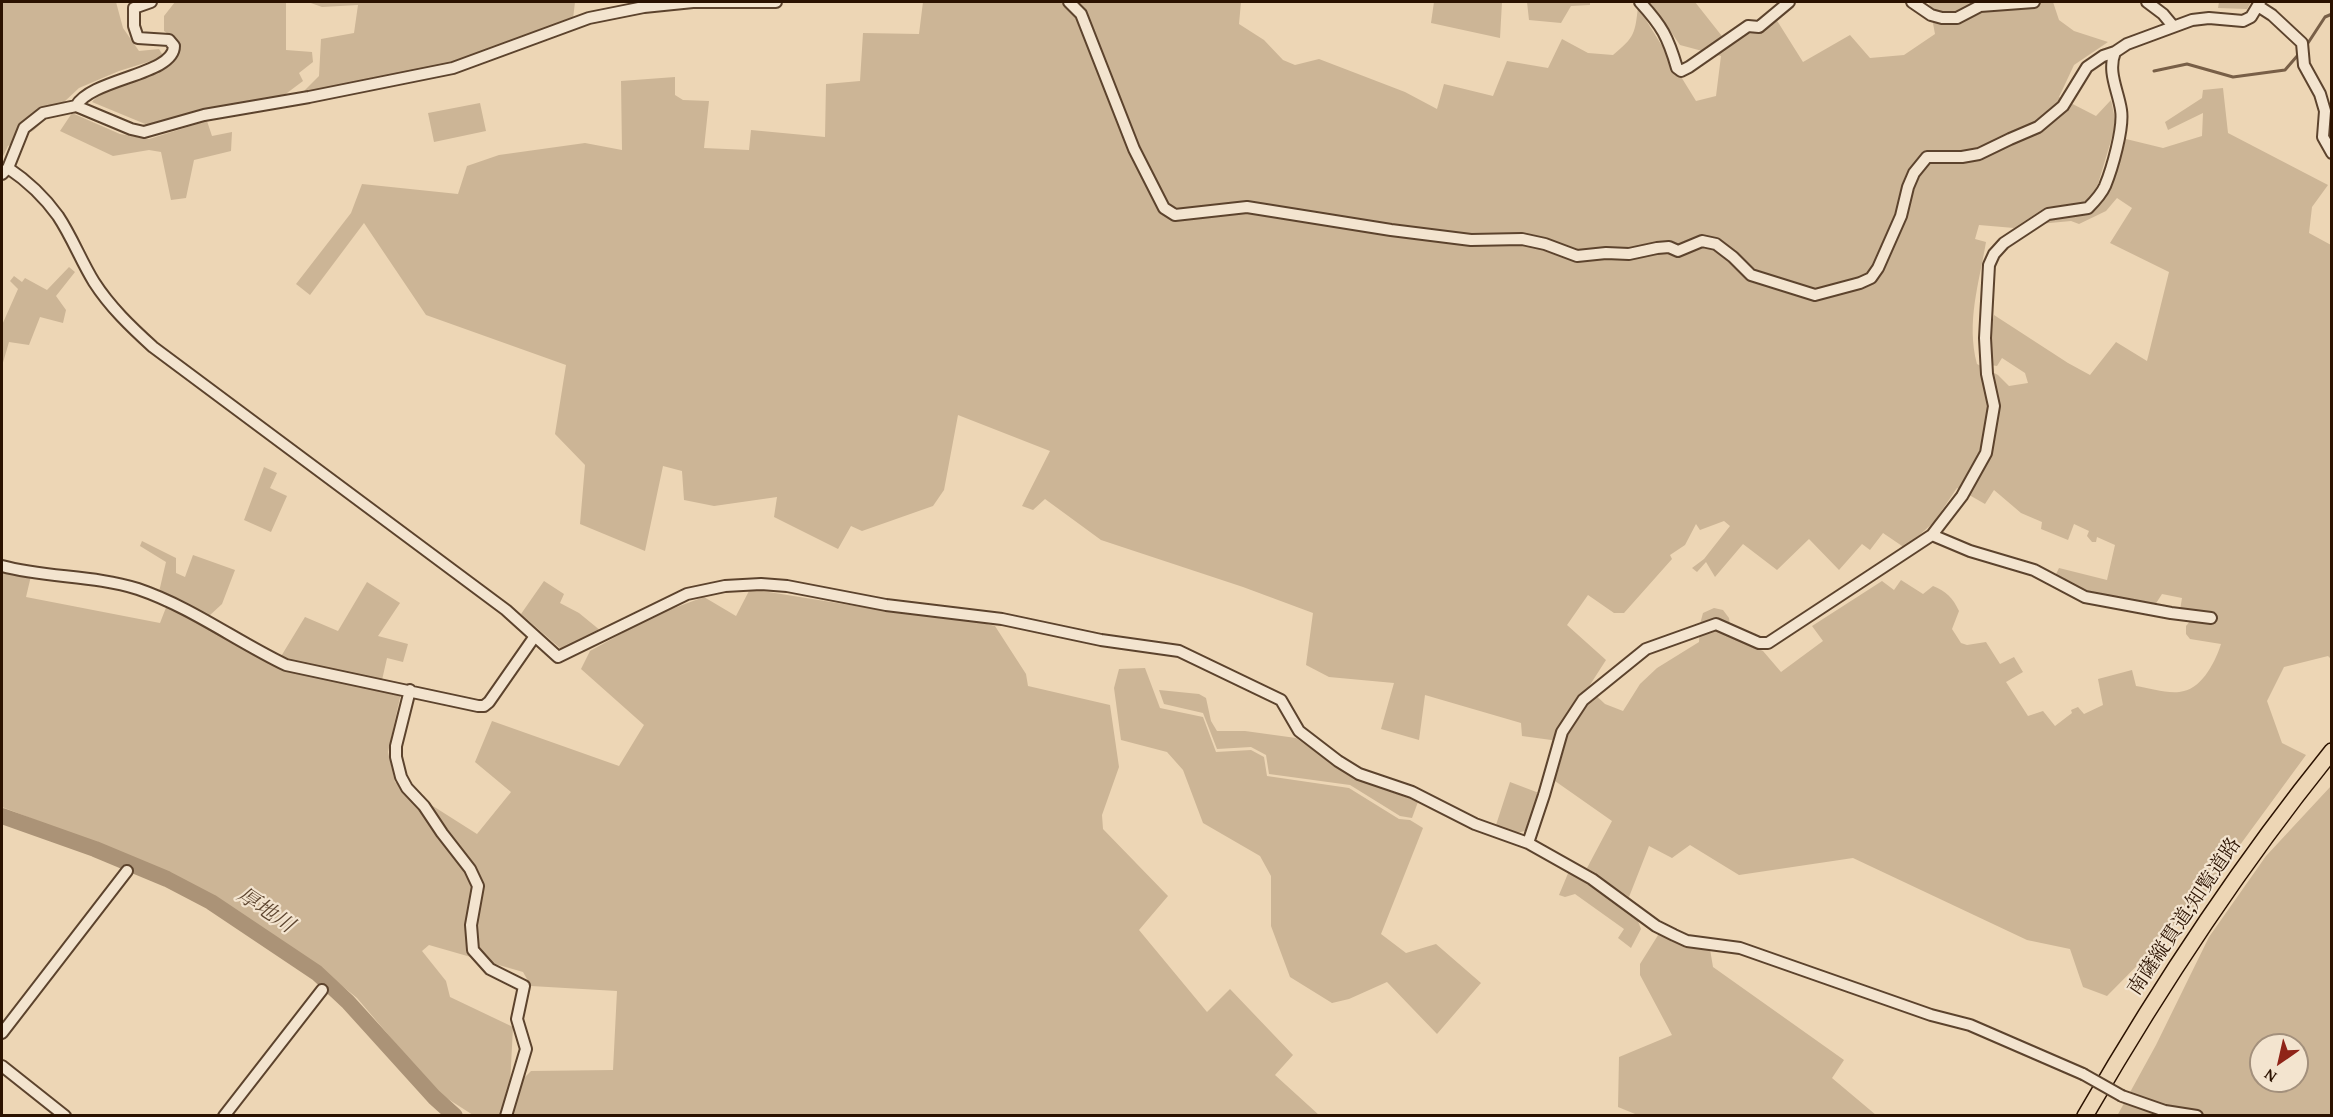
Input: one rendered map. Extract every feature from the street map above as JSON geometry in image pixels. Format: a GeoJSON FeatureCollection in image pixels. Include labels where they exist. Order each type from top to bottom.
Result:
{"type":"FeatureCollection","features":[{"type":"Feature","properties":{"kind":"highway","name":"南薩縦貫道;知覧道路"},"geometry":{"type":"LineString","coordinates":[[2085,1116],[2131,1036],[2198,931],[2265,836],[2331,750]]}},
{"type":"Feature","properties":{"kind":"street"},"geometry":{"type":"LineString","coordinates":[[76,106],[80,99],[93,92],[161,64],[171,56],[174,46],[169,40],[138,38],[134,26],[134,8],[151,2]]}},
{"type":"Feature","properties":{"kind":"street"},"geometry":{"type":"LineString","coordinates":[[776,2],[644,4],[589,18],[453,68],[204,115],[144,132],[131,129],[76,106],[43,113],[24,128],[5,171],[19,175],[58,217],[94,282],[128,325],[153,347],[506,610],[558,657],[687,594],[725,586],[761,584],[788,586],[886,605],[1002,619],[1101,640],[1179,651],[1274,695],[1286,706],[1299,731],[1359,774],[1413,792],[1475,824],[1528,843],[1592,879],[1656,926],[1687,941],[1740,948],[1931,1015],[1970,1025],[2083,1074],[2121,1096],[2165,1111],[2197,1116]]}},
{"type":"Feature","properties":{"kind":"street"},"geometry":{"type":"LineString","coordinates":[[1069,2],[1081,14],[1134,149],[1164,208],[1175,215],[1247,207],[1472,240],[1522,239],[1545,244],[1577,256],[1635,254],[1669,247],[1678,251],[1702,241],[1716,244],[1751,275],[1815,295],[1871,278],[1900,216],[1911,180],[1927,157],[1962,157],[1979,154],[2038,127],[2063,106],[2087,67],[2127,44],[2173,26],[2209,18],[2243,21],[2251,17],[2259,4],[2302,43],[2304,65],[2320,94],[2325,111],[2323,136],[2331,153]]}},
{"type":"Feature","properties":{"kind":"street"},"geometry":{"type":"LineString","coordinates":[[1640,2],[1660,24],[1670,42],[1677,68],[1681,71],[1748,26],[1759,27],[1790,2]]}},
{"type":"Feature","properties":{"kind":"street"},"geometry":{"type":"LineString","coordinates":[[1912,2],[1931,15],[1942,18],[1957,18],[1980,6],[2034,2]]}},
{"type":"Feature","properties":{"kind":"street"},"geometry":{"type":"LineString","coordinates":[[2147,2],[2163,14],[2173,26]]}},
{"type":"Feature","properties":{"kind":"street"},"geometry":{"type":"LineString","coordinates":[[1528,843],[1562,732],[1583,700],[1599,685],[1647,649],[1716,624],[1759,643],[1768,643],[1932,534],[1962,496],[1986,453],[1994,406],[1987,374],[1985,338],[1989,265],[2004,243],[2048,214],[2088,208],[2105,187],[2122,127],[2122,111],[2112,75],[2115,52]]}},
{"type":"Feature","properties":{"kind":"street"},"geometry":{"type":"LineString","coordinates":[[1932,534],[1970,551],[2034,570],[2085,597],[2170,613],[2211,618]]}},
{"type":"Feature","properties":{"kind":"street"},"geometry":{"type":"LineString","coordinates":[[2,566],[136,588],[165,599],[260,653],[286,665],[484,706],[535,636]]}},
{"type":"Feature","properties":{"kind":"street"},"geometry":{"type":"LineString","coordinates":[[410,690],[396,746],[401,777],[407,788],[424,806],[470,868],[478,886],[471,925],[473,950],[490,969],[524,986],[517,1018],[526,1049],[506,1116]]}},
{"type":"Feature","properties":{"kind":"street"},"geometry":{"type":"LineString","coordinates":[[2,1033],[127,871]]}},
{"type":"Feature","properties":{"kind":"street"},"geometry":{"type":"LineString","coordinates":[[224,1116],[322,990]]}},
{"type":"Feature","properties":{"kind":"street"},"geometry":{"type":"LineString","coordinates":[[2,1066],[65,1116]]}},
{"type":"Feature","properties":{"kind":"shaded area"},"geometry":{"type":"Polygon","coordinates":[[[2,2],[116,2],[123,28],[139,51],[159,49],[164,57],[119,71],[79,88],[34,130],[8,146],[2,158],[2,2]]]}},
{"type":"Feature","properties":{"kind":"shaded area"},"geometry":{"type":"Polygon","coordinates":[[[175,2],[286,2],[286,50],[312,52],[313,62],[299,73],[303,81],[283,96],[150,126],[92,102],[101,94],[158,72],[169,64],[176,54],[177,40],[164,31],[164,16],[175,2]]]}},
{"type":"Feature","properties":{"kind":"shaded area"},"geometry":{"type":"Polygon","coordinates":[[[308,2],[575,2],[573,19],[449,64],[301,94],[319,76],[321,39],[354,33],[358,5],[322,7],[308,2]]]}},
{"type":"Feature","properties":{"kind":"shaded area"},"geometry":{"type":"Polygon","coordinates":[[[923,2],[1241,2],[1239,24],[1264,40],[1283,60],[1295,65],[1319,59],[1405,92],[1437,109],[1444,84],[1493,96],[1507,61],[1548,68],[1562,39],[1588,53],[1613,55],[1626,44],[1633,34],[1638,7],[1696,101],[1716,96],[1721,56],[1680,45],[1650,2],[1695,2],[1729,45],[1749,33],[1760,32],[1776,19],[1803,62],[1850,35],[1870,58],[1904,55],[1935,34],[1929,2],[2053,2],[2059,20],[2074,31],[2108,42],[2074,65],[2059,97],[2096,116],[2111,100],[2116,124],[2098,184],[2089,200],[2077,204],[2046,207],[2014,228],[1979,225],[1975,239],[1986,242],[1973,318],[1974,348],[1977,364],[1998,375],[2009,386],[2028,383],[2025,373],[2002,358],[1997,366],[1991,365],[1989,339],[1994,315],[2090,375],[2116,342],[2147,361],[2169,272],[2110,243],[2132,208],[2117,198],[2106,211],[2079,224],[2071,221],[2039,224],[2054,218],[2080,215],[2100,203],[2112,184],[2126,139],[2163,148],[2202,136],[2203,113],[2168,130],[2165,122],[2202,98],[2203,90],[2223,88],[2228,133],[2328,185],[2312,207],[2309,233],[2331,245],[2331,659],[2328,656],[2284,667],[2267,701],[2282,743],[2306,755],[2193,909],[2107,996],[2083,987],[2070,949],[2027,940],[1853,858],[1739,875],[1690,845],[1672,858],[1649,846],[1629,897],[1587,868],[1612,821],[1555,781],[1566,742],[1522,736],[1521,723],[1425,695],[1419,740],[1381,729],[1394,683],[1329,677],[1306,665],[1313,613],[1101,540],[1045,499],[1033,510],[1022,506],[1050,451],[958,415],[944,490],[933,506],[862,531],[851,526],[838,549],[774,517],[777,497],[714,506],[684,500],[682,471],[663,466],[645,551],[580,524],[585,465],[555,434],[566,365],[426,315],[364,223],[310,295],[296,284],[351,213],[362,184],[458,194],[467,166],[499,155],[585,143],[622,150],[621,81],[675,77],[675,95],[683,100],[709,101],[704,148],[749,150],[751,130],[825,137],[826,84],[860,81],[863,33],[919,34],[923,2]],[[1957,488],[1934,522],[1905,548],[1883,533],[1870,550],[1862,544],[1839,570],[1809,539],[1777,570],[1743,544],[1715,577],[1706,562],[1697,572],[1692,568],[1704,559],[1730,526],[1724,521],[1700,530],[1696,524],[1685,545],[1670,555],[1672,559],[1624,613],[1614,613],[1588,595],[1567,625],[1606,660],[1588,688],[1605,704],[1623,711],[1640,684],[1657,668],[1699,642],[1703,613],[1714,608],[1723,610],[1729,618],[1732,637],[1763,651],[1781,672],[1823,641],[1812,626],[1882,581],[1894,590],[1901,580],[1923,594],[1933,586],[1949,595],[1959,611],[1952,629],[1961,643],[1967,645],[1986,642],[2000,664],[2014,657],[2023,672],[2006,682],[2028,716],[2043,711],[2055,726],[2072,713],[2071,710],[2078,707],[2084,714],[2103,705],[2098,679],[2132,670],[2136,686],[2173,692],[2191,688],[2203,679],[2216,658],[2221,644],[2190,639],[2186,634],[2186,626],[2190,621],[2180,610],[2182,598],[2162,594],[2153,608],[2100,596],[2054,578],[2059,568],[2107,580],[2115,545],[2097,537],[2096,542],[2092,542],[2087,536],[2089,531],[2074,524],[2068,540],[2041,529],[2042,522],[2021,513],[1994,490],[1985,504],[1957,488]]]}},
{"type":"Feature","properties":{"kind":"shaded area"},"geometry":{"type":"Polygon","coordinates":[[[1434,2],[1502,2],[1500,38],[1431,23],[1434,2]]]}},
{"type":"Feature","properties":{"kind":"shaded area"},"geometry":{"type":"Polygon","coordinates":[[[1527,2],[1590,2],[1590,5],[1571,6],[1561,23],[1529,20],[1527,2]]]}},
{"type":"Feature","properties":{"kind":"shaded area"},"geometry":{"type":"Polygon","coordinates":[[[2219,2],[2251,2],[2247,9],[2218,8],[2219,2]]]}},
{"type":"Feature","properties":{"kind":"shaded area"},"geometry":{"type":"Polygon","coordinates":[[[480,103],[486,131],[434,142],[428,113],[480,103]]]}},
{"type":"Feature","properties":{"kind":"shaded area"},"geometry":{"type":"Polygon","coordinates":[[[72,113],[120,134],[149,139],[207,121],[212,136],[232,132],[231,151],[194,160],[186,198],[171,200],[161,152],[149,150],[113,156],[60,131],[72,113]]]}},
{"type":"Feature","properties":{"kind":"shaded area"},"geometry":{"type":"Polygon","coordinates":[[[69,267],[75,272],[56,296],[66,310],[63,323],[40,317],[29,345],[9,342],[2,366],[2,325],[18,289],[10,281],[14,276],[22,282],[25,278],[47,290],[69,267]]]}},
{"type":"Feature","properties":{"kind":"shaded area"},"geometry":{"type":"Polygon","coordinates":[[[264,467],[277,473],[270,488],[287,496],[271,532],[244,520],[264,467]]]}},
{"type":"Feature","properties":{"kind":"shaded area"},"geometry":{"type":"Polygon","coordinates":[[[142,541],[176,558],[176,573],[185,577],[193,555],[235,570],[222,604],[209,616],[159,592],[166,562],[140,546],[142,541]]]}},
{"type":"Feature","properties":{"kind":"shaded area"},"geometry":{"type":"Polygon","coordinates":[[[2,570],[31,576],[26,597],[160,623],[167,605],[278,668],[401,693],[388,752],[395,782],[477,834],[511,792],[475,762],[492,721],[619,766],[644,725],[581,669],[590,651],[655,615],[704,597],[736,616],[750,589],[893,612],[975,621],[995,626],[1026,674],[1028,686],[1110,705],[1119,767],[1102,815],[1103,829],[1168,896],[1139,930],[1207,1012],[1230,989],[1293,1055],[1275,1075],[1319,1115],[511,1115],[524,1078],[531,1071],[613,1070],[617,991],[531,986],[523,972],[429,945],[422,951],[446,981],[450,997],[513,1027],[509,1104],[502,1115],[473,1115],[437,1092],[357,998],[320,968],[207,896],[133,858],[2,807],[2,570]]]}},
{"type":"Feature","properties":{"kind":"shaded area"},"geometry":{"type":"Polygon","coordinates":[[[544,581],[564,594],[560,603],[579,613],[601,631],[562,650],[521,614],[544,581]]]}},
{"type":"Feature","properties":{"kind":"shaded area"},"geometry":{"type":"Polygon","coordinates":[[[367,582],[400,603],[378,636],[408,644],[403,662],[387,658],[382,680],[324,670],[280,658],[305,617],[338,631],[367,582]]]}},
{"type":"Feature","properties":{"kind":"shaded area"},"geometry":{"type":"Polygon","coordinates":[[[1145,668],[1160,708],[1203,717],[1216,752],[1251,750],[1264,757],[1267,776],[1349,788],[1399,819],[1410,820],[1423,828],[1381,934],[1406,953],[1436,944],[1481,983],[1437,1034],[1387,982],[1349,999],[1332,1003],[1290,977],[1271,926],[1271,876],[1260,856],[1203,823],[1183,770],[1167,752],[1121,740],[1114,688],[1119,669],[1145,668]]]}},
{"type":"Feature","properties":{"kind":"shaded area"},"geometry":{"type":"Polygon","coordinates":[[[1159,690],[1199,694],[1206,698],[1211,721],[1217,731],[1245,731],[1296,738],[1348,775],[1418,802],[1412,818],[1400,816],[1350,785],[1269,774],[1266,755],[1251,747],[1217,749],[1203,713],[1164,704],[1159,690]]]}},
{"type":"Feature","properties":{"kind":"shaded area"},"geometry":{"type":"Polygon","coordinates":[[[1510,782],[1539,793],[1525,831],[1517,833],[1496,825],[1510,782]]]}},
{"type":"Feature","properties":{"kind":"shaded area"},"geometry":{"type":"Polygon","coordinates":[[[2331,786],[2331,1115],[2117,1116],[2156,1045],[2209,937],[2266,856],[2331,786]]]}},
{"type":"Feature","properties":{"kind":"shaded area"},"geometry":{"type":"Polygon","coordinates":[[[1569,871],[1636,916],[1641,929],[1631,948],[1618,938],[1624,929],[1575,894],[1565,897],[1559,895],[1569,871]]]}},
{"type":"Feature","properties":{"kind":"shaded area"},"geometry":{"type":"Polygon","coordinates":[[[1660,932],[1685,946],[1710,949],[1713,967],[1844,1060],[1832,1078],[1876,1115],[1640,1116],[1618,1107],[1619,1057],[1672,1035],[1640,975],[1640,964],[1660,932]]]}},
{"type":"Feature","properties":{"kind":"waterway"},"geometry":{"type":"LineString","coordinates":[[2308,43],[2325,17],[2332,14]]}},
{"type":"Feature","properties":{"kind":"waterway"},"geometry":{"type":"LineString","coordinates":[[2154,71],[2187,64],[2233,77],[2285,70],[2298,55]]}},
{"type":"Feature","properties":{"kind":"waterway","name":"厚地川"},"geometry":{"type":"LineString","coordinates":[[2,816],[95,849],[167,879],[211,902],[317,973],[348,1002],[434,1097],[455,1116]]}}]}
